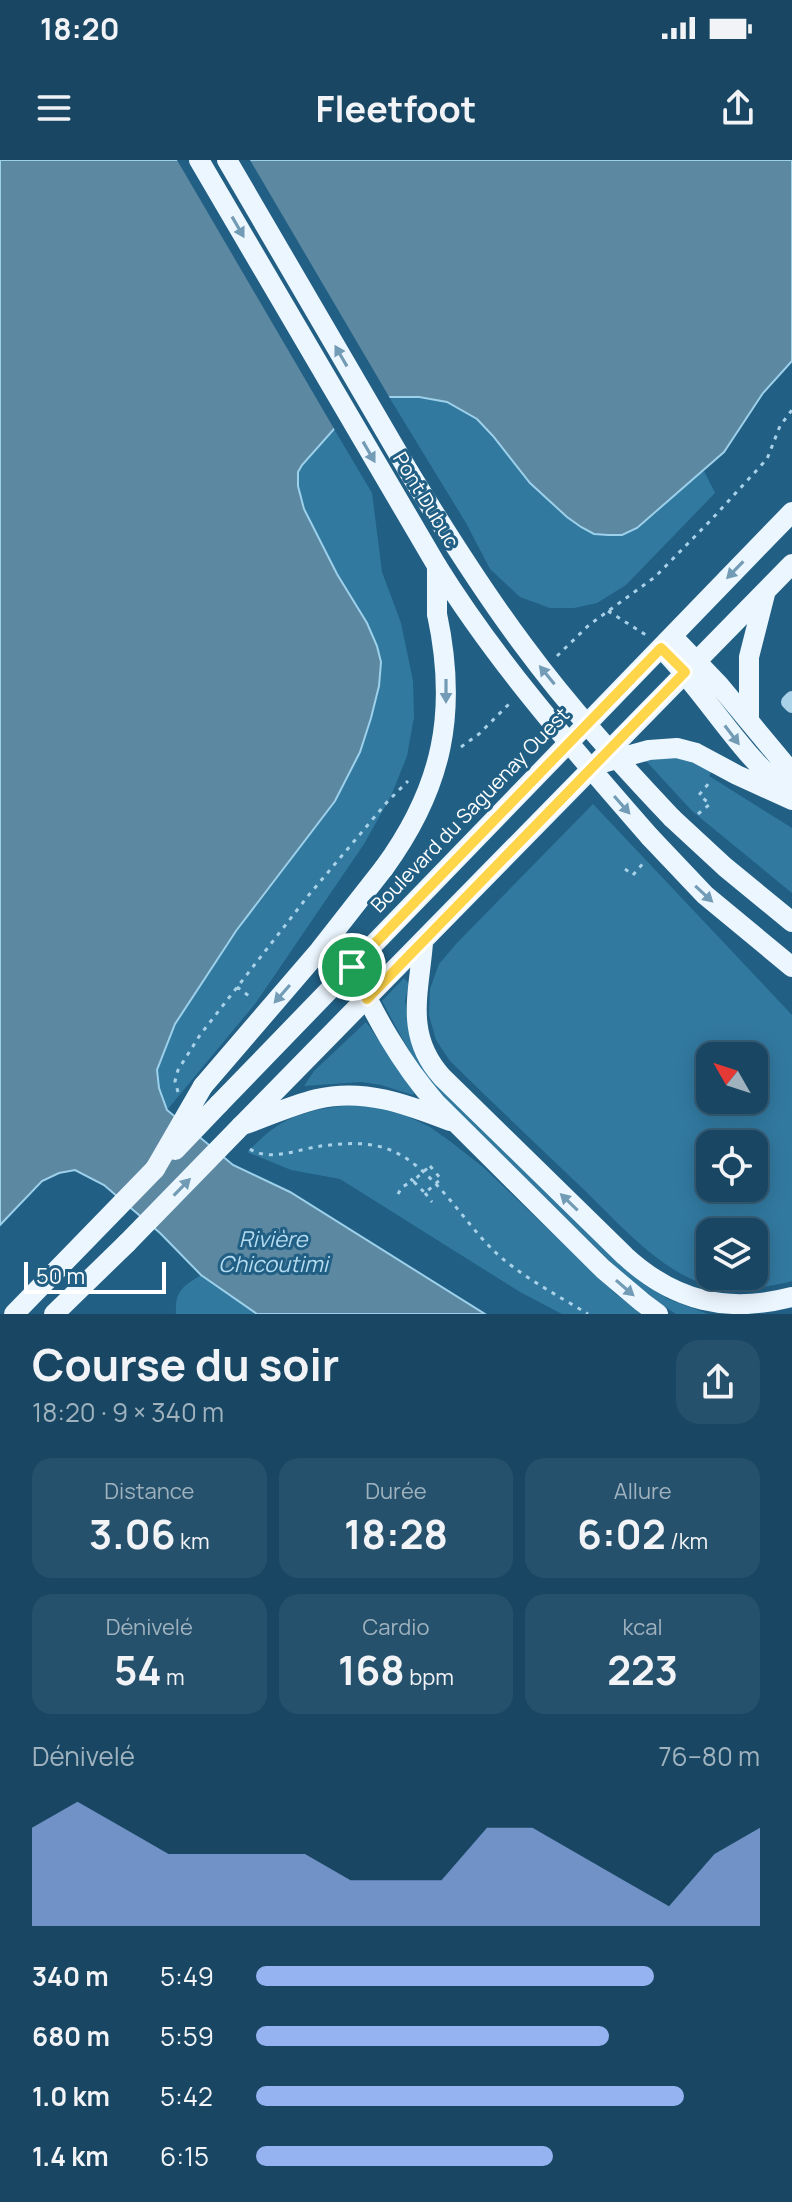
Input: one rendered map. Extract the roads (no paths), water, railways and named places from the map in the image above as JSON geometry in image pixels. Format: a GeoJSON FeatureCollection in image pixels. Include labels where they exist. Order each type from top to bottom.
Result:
{"type":"FeatureCollection","features":[{"type":"Feature","properties":{"kind":"main road","name":"Pont Dubuc"},"geometry":{"type":"LineString","coordinates":[[199,160],[437,566],[503,661],[649,848],[792,967]]}},
{"type":"Feature","properties":{"kind":"main road","name":"Pont Dubuc"},"geometry":{"type":"LineString","coordinates":[[227,160],[409,472],[486,593],[526,649],[594,733],[672,818],[792,922]]}},
{"type":"Feature","properties":{"kind":"main road","name":"Boulevard du Saguenay Ouest"},"geometry":{"type":"LineString","coordinates":[[14,1314],[352,967],[662,641],[792,512]]}},
{"type":"Feature","properties":{"kind":"main road"},"geometry":{"type":"LineString","coordinates":[[54,1314],[423,943],[792,564]]}},
{"type":"Feature","properties":{"kind":"main road"},"geometry":{"type":"LineString","coordinates":[[155,1169],[203,1086],[319,951],[384,868],[423,803],[435,773],[446,708],[446,681],[437,614],[437,566]]}},
{"type":"Feature","properties":{"kind":"main road"},"geometry":{"type":"LineString","coordinates":[[749,720],[749,657],[765,591]]}},
{"type":"Feature","properties":{"kind":"main road"},"geometry":{"type":"LineString","coordinates":[[662,641],[749,720],[792,773]]}},
{"type":"Feature","properties":{"kind":"main road"},"geometry":{"type":"LineString","coordinates":[[691,666],[745,751],[792,798]]}},
{"type":"Feature","properties":{"kind":"main road"},"geometry":{"type":"LineString","coordinates":[[595,765],[649,750],[677,748],[696,753],[737,775],[792,798]]}},
{"type":"Feature","properties":{"kind":"main road"},"geometry":{"type":"LineString","coordinates":[[423,943],[416,1016],[421,1045],[430,1062],[625,1256],[666,1287],[706,1302],[754,1305],[792,1297]]}},
{"type":"Feature","properties":{"kind":"main road"},"geometry":{"type":"LineString","coordinates":[[352,967],[399,1056],[421,1086],[611,1276],[658,1314]]}},
{"type":"Feature","properties":{"kind":"main road"},"geometry":{"type":"LineString","coordinates":[[241,1126],[302,1103],[332,1096],[363,1096],[395,1101],[454,1122]]}},
{"type":"Feature","properties":{"kind":"lane"},"geometry":{"type":"LineString","coordinates":[[792,698],[788,702],[792,706]]}},
{"type":"Feature","properties":{"kind":"water","name":"Rivière Chicoutimi"},"geometry":{"type":"Polygon","coordinates":[[[0,160],[792,160],[792,361],[763,393],[724,452],[637,528],[622,535],[608,535],[594,534],[581,527],[530,483],[477,419],[447,402],[419,397],[388,397],[334,429],[298,472],[304,509],[377,646],[381,662],[379,686],[360,752],[335,801],[236,931],[175,1024],[157,1070],[159,1088],[167,1110],[233,1165],[290,1192],[485,1314],[257,1314],[201,1275],[160,1233],[104,1185],[75,1170],[42,1181],[0,1225],[0,160]]]}}]}
